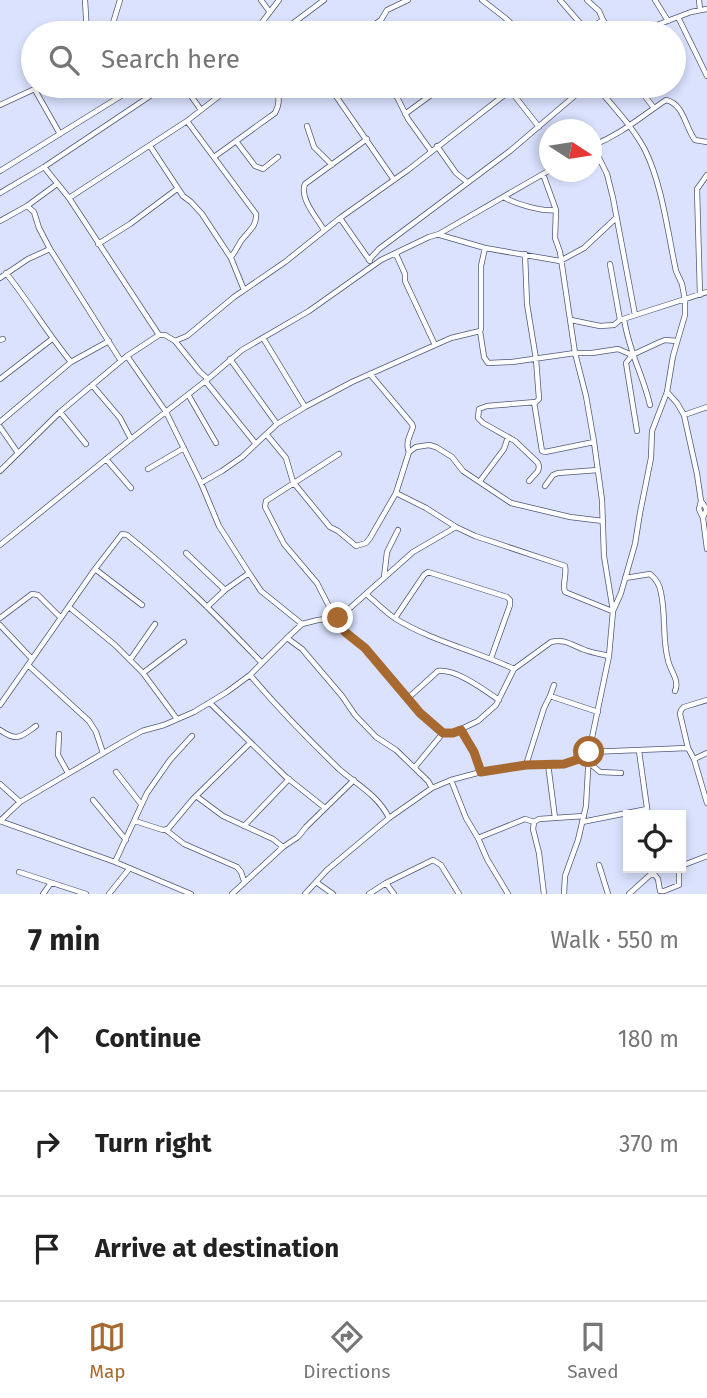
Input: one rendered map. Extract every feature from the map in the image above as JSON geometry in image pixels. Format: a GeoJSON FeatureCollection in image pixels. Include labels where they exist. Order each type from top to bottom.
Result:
{"type":"FeatureCollection","features":[{"type":"Feature","properties":{"kind":"street"},"geometry":{"type":"LineString","coordinates":[[85,0],[86,21]]}},
{"type":"Feature","properties":{"kind":"street"},"geometry":{"type":"LineString","coordinates":[[114,21],[120,0]]}},
{"type":"Feature","properties":{"kind":"street"},"geometry":{"type":"LineString","coordinates":[[261,0],[270,11]]}},
{"type":"Feature","properties":{"kind":"street"},"geometry":{"type":"LineString","coordinates":[[263,21],[279,0]]}},
{"type":"Feature","properties":{"kind":"street"},"geometry":{"type":"LineString","coordinates":[[295,21],[324,0]]}},
{"type":"Feature","properties":{"kind":"street"},"geometry":{"type":"LineString","coordinates":[[380,21],[387,10],[408,0]]}},
{"type":"Feature","properties":{"kind":"street"},"geometry":{"type":"LineString","coordinates":[[482,0],[508,21]]}},
{"type":"Feature","properties":{"kind":"street"},"geometry":{"type":"LineString","coordinates":[[560,0],[576,21]]}},
{"type":"Feature","properties":{"kind":"street"},"geometry":{"type":"LineString","coordinates":[[587,0],[599,11],[603,20]]}},
{"type":"Feature","properties":{"kind":"street"},"geometry":{"type":"LineString","coordinates":[[654,0],[668,21],[707,9]]}},
{"type":"Feature","properties":{"kind":"street"},"geometry":{"type":"LineString","coordinates":[[699,0],[700,10]]}},
{"type":"Feature","properties":{"kind":"street"},"geometry":{"type":"LineString","coordinates":[[678,17],[680,21]]}},
{"type":"Feature","properties":{"kind":"street"},"geometry":{"type":"LineString","coordinates":[[686,33],[707,76]]}},
{"type":"Feature","properties":{"kind":"street"},"geometry":{"type":"LineString","coordinates":[[0,105],[21,96]]}},
{"type":"Feature","properties":{"kind":"street"},"geometry":{"type":"LineString","coordinates":[[40,98],[60,134]]}},
{"type":"Feature","properties":{"kind":"street"},"geometry":{"type":"LineString","coordinates":[[0,171],[118,98]]}},
{"type":"Feature","properties":{"kind":"street"},"geometry":{"type":"LineString","coordinates":[[0,193],[147,98]]}},
{"type":"Feature","properties":{"kind":"street"},"geometry":{"type":"LineString","coordinates":[[192,98],[201,110]]}},
{"type":"Feature","properties":{"kind":"street"},"geometry":{"type":"LineString","coordinates":[[69,198],[187,121],[216,98]]}},
{"type":"Feature","properties":{"kind":"street"},"geometry":{"type":"LineString","coordinates":[[214,157],[275,113],[279,98]]}},
{"type":"Feature","properties":{"kind":"street"},"geometry":{"type":"LineString","coordinates":[[338,98],[394,180]]}},
{"type":"Feature","properties":{"kind":"street"},"geometry":{"type":"LineString","coordinates":[[397,98],[405,114],[431,150]]}},
{"type":"Feature","properties":{"kind":"street"},"geometry":{"type":"LineString","coordinates":[[405,114],[427,98]]}},
{"type":"Feature","properties":{"kind":"street"},"geometry":{"type":"LineString","coordinates":[[175,341],[187,336],[209,316],[285,262],[500,98]]}},
{"type":"Feature","properties":{"kind":"street"},"geometry":{"type":"LineString","coordinates":[[516,98],[538,127]]}},
{"type":"Feature","properties":{"kind":"street"},"geometry":{"type":"LineString","coordinates":[[369,260],[379,249],[572,98]]}},
{"type":"Feature","properties":{"kind":"street"},"geometry":{"type":"LineString","coordinates":[[606,98],[645,150],[654,172],[685,300],[685,315],[673,355],[667,392],[652,431],[651,458],[635,544],[613,611]]}},
{"type":"Feature","properties":{"kind":"street"},"geometry":{"type":"LineString","coordinates":[[646,98],[654,108]]}},
{"type":"Feature","properties":{"kind":"street"},"geometry":{"type":"LineString","coordinates":[[602,142],[630,127],[666,100],[671,101],[681,111],[695,140],[707,142]]}},
{"type":"Feature","properties":{"kind":"street"},"geometry":{"type":"LineString","coordinates":[[187,121],[256,214],[254,227],[231,258]]}},
{"type":"Feature","properties":{"kind":"street"},"geometry":{"type":"LineString","coordinates":[[307,126],[314,147],[332,164]]}},
{"type":"Feature","properties":{"kind":"street"},"geometry":{"type":"LineString","coordinates":[[324,230],[302,190],[305,184],[367,139]]}},
{"type":"Feature","properties":{"kind":"street"},"geometry":{"type":"LineString","coordinates":[[236,141],[259,169],[263,169],[278,157]]}},
{"type":"Feature","properties":{"kind":"street"},"geometry":{"type":"LineString","coordinates":[[150,146],[177,189],[202,214],[231,258],[244,290]]}},
{"type":"Feature","properties":{"kind":"street"},"geometry":{"type":"LineString","coordinates":[[437,146],[456,173],[467,182]]}},
{"type":"Feature","properties":{"kind":"street"},"geometry":{"type":"LineString","coordinates":[[602,162],[607,174],[635,315]]}},
{"type":"Feature","properties":{"kind":"street"},"geometry":{"type":"LineString","coordinates":[[44,167],[69,198],[159,335]]}},
{"type":"Feature","properties":{"kind":"street"},"geometry":{"type":"LineString","coordinates":[[700,295],[697,189],[707,175]]}},
{"type":"Feature","properties":{"kind":"street"},"geometry":{"type":"LineString","coordinates":[[0,545],[207,381],[230,359],[309,311],[381,260],[439,234],[539,176]]}},
{"type":"Feature","properties":{"kind":"street"},"geometry":{"type":"LineString","coordinates":[[546,182],[556,211],[555,238],[559,247],[575,353],[594,442],[604,556],[613,611],[609,656],[588,756],[586,806],[578,840],[565,876],[564,894]]}},
{"type":"Feature","properties":{"kind":"street"},"geometry":{"type":"LineString","coordinates":[[0,221],[27,206],[57,184]]}},
{"type":"Feature","properties":{"kind":"street"},"geometry":{"type":"LineString","coordinates":[[98,244],[177,189]]}},
{"type":"Feature","properties":{"kind":"street"},"geometry":{"type":"LineString","coordinates":[[504,197],[520,205],[556,211]]}},
{"type":"Feature","properties":{"kind":"street"},"geometry":{"type":"LineString","coordinates":[[27,206],[34,212],[50,249],[121,361]]}},
{"type":"Feature","properties":{"kind":"street"},"geometry":{"type":"LineString","coordinates":[[340,218],[373,265]]}},
{"type":"Feature","properties":{"kind":"street"},"geometry":{"type":"LineString","coordinates":[[439,234],[485,248],[560,261],[584,248],[616,218]]}},
{"type":"Feature","properties":{"kind":"street"},"geometry":{"type":"LineString","coordinates":[[485,248],[481,266],[480,331],[484,356],[488,363],[618,349],[632,355]]}},
{"type":"Feature","properties":{"kind":"street"},"geometry":{"type":"LineString","coordinates":[[0,278],[28,259],[50,249]]}},
{"type":"Feature","properties":{"kind":"street"},"geometry":{"type":"LineString","coordinates":[[396,254],[405,274],[405,281],[435,345]]}},
{"type":"Feature","properties":{"kind":"street"},"geometry":{"type":"LineString","coordinates":[[525,254],[527,304],[539,399],[534,402],[487,406],[480,409],[478,418],[523,447],[538,463],[538,471],[529,481]]}},
{"type":"Feature","properties":{"kind":"street"},"geometry":{"type":"LineString","coordinates":[[610,264],[626,338],[650,405]]}},
{"type":"Feature","properties":{"kind":"street"},"geometry":{"type":"LineString","coordinates":[[6,273],[71,362]]}},
{"type":"Feature","properties":{"kind":"street"},"geometry":{"type":"LineString","coordinates":[[571,320],[600,326],[614,325],[635,315],[707,292]]}},
{"type":"Feature","properties":{"kind":"street"},"geometry":{"type":"LineString","coordinates":[[201,483],[222,471],[277,424],[305,407],[370,374],[458,335],[480,331]]}},
{"type":"Feature","properties":{"kind":"street"},"geometry":{"type":"LineString","coordinates":[[0,471],[60,412],[127,356],[159,335],[165,334],[175,341],[256,444]]}},
{"type":"Feature","properties":{"kind":"street"},"geometry":{"type":"LineString","coordinates":[[263,338],[305,407]]}},
{"type":"Feature","properties":{"kind":"street"},"geometry":{"type":"LineString","coordinates":[[0,379],[52,339]]}},
{"type":"Feature","properties":{"kind":"street"},"geometry":{"type":"LineString","coordinates":[[18,453],[0,424],[71,362],[109,341]]}},
{"type":"Feature","properties":{"kind":"street"},"geometry":{"type":"LineString","coordinates":[[637,431],[626,363],[632,355],[660,342],[677,341]]}},
{"type":"Feature","properties":{"kind":"street"},"geometry":{"type":"LineString","coordinates":[[127,356],[166,412],[219,526],[249,573],[261,591],[302,625]]}},
{"type":"Feature","properties":{"kind":"street"},"geometry":{"type":"LineString","coordinates":[[230,359],[277,424]]}},
{"type":"Feature","properties":{"kind":"street"},"geometry":{"type":"LineString","coordinates":[[267,435],[286,458],[293,482],[330,527],[356,546],[366,543],[396,493],[409,452],[407,441],[412,424],[370,374]]}},
{"type":"Feature","properties":{"kind":"street"},"geometry":{"type":"LineString","coordinates":[[92,386],[120,418],[131,439]]}},
{"type":"Feature","properties":{"kind":"street"},"geometry":{"type":"LineString","coordinates":[[667,392],[684,415],[697,474],[701,501],[699,509],[703,518],[707,550]]}},
{"type":"Feature","properties":{"kind":"street"},"geometry":{"type":"LineString","coordinates":[[188,396],[216,443]]}},
{"type":"Feature","properties":{"kind":"street"},"geometry":{"type":"LineString","coordinates":[[534,402],[541,450],[545,452],[594,442]]}},
{"type":"Feature","properties":{"kind":"street"},"geometry":{"type":"LineString","coordinates":[[684,415],[707,407]]}},
{"type":"Feature","properties":{"kind":"street"},"geometry":{"type":"LineString","coordinates":[[60,412],[86,444]]}},
{"type":"Feature","properties":{"kind":"street"},"geometry":{"type":"LineString","coordinates":[[480,481],[504,449],[508,437]]}},
{"type":"Feature","properties":{"kind":"street"},"geometry":{"type":"LineString","coordinates":[[409,452],[416,447],[436,447],[452,457],[458,467],[511,503],[570,517],[603,521]]}},
{"type":"Feature","properties":{"kind":"street"},"geometry":{"type":"LineString","coordinates":[[148,470],[184,448]]}},
{"type":"Feature","properties":{"kind":"street"},"geometry":{"type":"LineString","coordinates":[[339,454],[266,501],[265,507],[284,544],[317,583],[345,632],[365,648],[407,699],[443,733],[453,733],[478,721],[499,700],[514,669],[558,640],[609,656]]}},
{"type":"Feature","properties":{"kind":"street"},"geometry":{"type":"LineString","coordinates":[[106,459],[131,488]]}},
{"type":"Feature","properties":{"kind":"street"},"geometry":{"type":"LineString","coordinates":[[545,486],[553,475],[558,473],[598,470]]}},
{"type":"Feature","properties":{"kind":"street"},"geometry":{"type":"LineString","coordinates":[[396,493],[475,536],[565,566],[565,592],[613,611]]}},
{"type":"Feature","properties":{"kind":"street"},"geometry":{"type":"LineString","coordinates":[[701,501],[706,508],[703,518]]}},
{"type":"Feature","properties":{"kind":"street"},"geometry":{"type":"LineString","coordinates":[[191,894],[115,862],[0,821],[20,802],[103,753],[142,732],[164,725],[210,703],[250,675],[302,625],[341,616],[413,552],[456,527]]}},
{"type":"Feature","properties":{"kind":"street"},"geometry":{"type":"LineString","coordinates":[[384,577],[387,552],[398,530]]}},
{"type":"Feature","properties":{"kind":"street"},"geometry":{"type":"LineString","coordinates":[[0,705],[120,536],[127,535],[154,557],[262,663]]}},
{"type":"Feature","properties":{"kind":"street"},"geometry":{"type":"LineString","coordinates":[[186,552],[225,590]]}},
{"type":"Feature","properties":{"kind":"street"},"geometry":{"type":"LineString","coordinates":[[95,569],[142,605]]}},
{"type":"Feature","properties":{"kind":"street"},"geometry":{"type":"LineString","coordinates":[[396,618],[428,572],[507,597],[510,605],[491,657]]}},
{"type":"Feature","properties":{"kind":"street"},"geometry":{"type":"LineString","coordinates":[[207,607],[249,573]]}},
{"type":"Feature","properties":{"kind":"street"},"geometry":{"type":"LineString","coordinates":[[625,578],[650,574],[657,582],[661,592],[666,653],[677,686],[675,691]]}},
{"type":"Feature","properties":{"kind":"street"},"geometry":{"type":"LineString","coordinates":[[0,618],[28,596],[35,594],[61,618]]}},
{"type":"Feature","properties":{"kind":"street"},"geometry":{"type":"LineString","coordinates":[[366,594],[396,618],[447,643],[491,657],[514,669]]}},
{"type":"Feature","properties":{"kind":"street"},"geometry":{"type":"LineString","coordinates":[[69,607],[143,673],[177,719]]}},
{"type":"Feature","properties":{"kind":"street"},"geometry":{"type":"LineString","coordinates":[[130,660],[155,624]]}},
{"type":"Feature","properties":{"kind":"street"},"geometry":{"type":"LineString","coordinates":[[0,625],[32,659]]}},
{"type":"Feature","properties":{"kind":"street"},"geometry":{"type":"LineString","coordinates":[[287,638],[302,649],[376,737],[415,767],[432,788]]}},
{"type":"Feature","properties":{"kind":"street"},"geometry":{"type":"LineString","coordinates":[[143,673],[184,642]]}},
{"type":"Feature","properties":{"kind":"street"},"geometry":{"type":"LineString","coordinates":[[28,665],[89,721],[103,753]]}},
{"type":"Feature","properties":{"kind":"street"},"geometry":{"type":"LineString","coordinates":[[407,699],[438,671],[443,670],[456,674],[499,700]]}},
{"type":"Feature","properties":{"kind":"street"},"geometry":{"type":"LineString","coordinates":[[250,675],[340,770],[379,801],[389,818]]}},
{"type":"Feature","properties":{"kind":"street"},"geometry":{"type":"LineString","coordinates":[[526,765],[554,685]]}},
{"type":"Feature","properties":{"kind":"street"},"geometry":{"type":"LineString","coordinates":[[550,695],[598,712]]}},
{"type":"Feature","properties":{"kind":"street"},"geometry":{"type":"LineString","coordinates":[[707,700],[688,705],[680,714],[688,748],[694,758],[707,803]]}},
{"type":"Feature","properties":{"kind":"street"},"geometry":{"type":"LineString","coordinates":[[210,703],[289,779],[325,808]]}},
{"type":"Feature","properties":{"kind":"street"},"geometry":{"type":"LineString","coordinates":[[0,730],[19,738],[36,726]]}},
{"type":"Feature","properties":{"kind":"street"},"geometry":{"type":"LineString","coordinates":[[461,730],[474,752],[481,772]]}},
{"type":"Feature","properties":{"kind":"street"},"geometry":{"type":"LineString","coordinates":[[415,767],[443,733]]}},
{"type":"Feature","properties":{"kind":"street"},"geometry":{"type":"LineString","coordinates":[[59,734],[58,755],[68,773]]}},
{"type":"Feature","properties":{"kind":"street"},"geometry":{"type":"LineString","coordinates":[[115,862],[147,793],[170,760],[192,736]]}},
{"type":"Feature","properties":{"kind":"street"},"geometry":{"type":"LineString","coordinates":[[166,830],[250,743]]}},
{"type":"Feature","properties":{"kind":"street"},"geometry":{"type":"LineString","coordinates":[[305,894],[349,850],[389,818],[432,788],[451,780],[526,765],[564,764],[588,756],[688,748]]}},
{"type":"Feature","properties":{"kind":"street"},"geometry":{"type":"LineString","coordinates":[[639,751],[647,810]]}},
{"type":"Feature","properties":{"kind":"street"},"geometry":{"type":"LineString","coordinates":[[694,758],[707,753]]}},
{"type":"Feature","properties":{"kind":"street"},"geometry":{"type":"LineString","coordinates":[[588,756],[600,772],[621,773]]}},
{"type":"Feature","properties":{"kind":"street"},"geometry":{"type":"LineString","coordinates":[[548,764],[555,818]]}},
{"type":"Feature","properties":{"kind":"street"},"geometry":{"type":"LineString","coordinates":[[116,772],[141,804]]}},
{"type":"Feature","properties":{"kind":"street"},"geometry":{"type":"LineString","coordinates":[[243,827],[289,779]]}},
{"type":"Feature","properties":{"kind":"street"},"geometry":{"type":"LineString","coordinates":[[232,894],[283,847],[298,837],[354,780]]}},
{"type":"Feature","properties":{"kind":"street"},"geometry":{"type":"LineString","coordinates":[[451,780],[466,818],[508,894]]}},
{"type":"Feature","properties":{"kind":"street"},"geometry":{"type":"LineString","coordinates":[[0,784],[20,802]]}},
{"type":"Feature","properties":{"kind":"street"},"geometry":{"type":"LineString","coordinates":[[196,796],[223,816],[273,839],[283,847]]}},
{"type":"Feature","properties":{"kind":"street"},"geometry":{"type":"LineString","coordinates":[[93,800],[126,840]]}},
{"type":"Feature","properties":{"kind":"street"},"geometry":{"type":"LineString","coordinates":[[478,838],[525,820],[534,822],[539,819],[583,816]]}},
{"type":"Feature","properties":{"kind":"street"},"geometry":{"type":"LineString","coordinates":[[582,822],[623,816]]}},
{"type":"Feature","properties":{"kind":"street"},"geometry":{"type":"LineString","coordinates":[[135,821],[166,830],[184,844],[237,867],[244,881]]}},
{"type":"Feature","properties":{"kind":"street"},"geometry":{"type":"LineString","coordinates":[[534,822],[544,894]]}},
{"type":"Feature","properties":{"kind":"street"},"geometry":{"type":"LineString","coordinates":[[686,865],[707,856]]}},
{"type":"Feature","properties":{"kind":"street"},"geometry":{"type":"LineString","coordinates":[[369,894],[433,860],[441,865],[459,894]]}},
{"type":"Feature","properties":{"kind":"street"},"geometry":{"type":"LineString","coordinates":[[599,865],[608,894]]}},
{"type":"Feature","properties":{"kind":"street"},"geometry":{"type":"LineString","coordinates":[[109,894],[129,869]]}},
{"type":"Feature","properties":{"kind":"street"},"geometry":{"type":"LineString","coordinates":[[19,872],[86,894]]}},
{"type":"Feature","properties":{"kind":"street"},"geometry":{"type":"LineString","coordinates":[[628,894],[650,875],[655,875],[660,891],[664,891],[679,884],[680,873]]}},
{"type":"Feature","properties":{"kind":"street"},"geometry":{"type":"LineString","coordinates":[[316,882],[333,894]]}},
{"type":"Feature","properties":{"kind":"street"},"geometry":{"type":"LineString","coordinates":[[43,894],[51,883]]}},
{"type":"Feature","properties":{"kind":"street"},"geometry":{"type":"LineString","coordinates":[[386,883],[394,894]]}},
{"type":"Feature","properties":{"kind":"route"},"geometry":{"type":"LineString","coordinates":[[338,618],[335,618],[345,632],[365,648],[420,713],[443,733],[461,730],[474,752],[481,772],[526,765],[564,764],[588,756],[589,752]]}}]}
